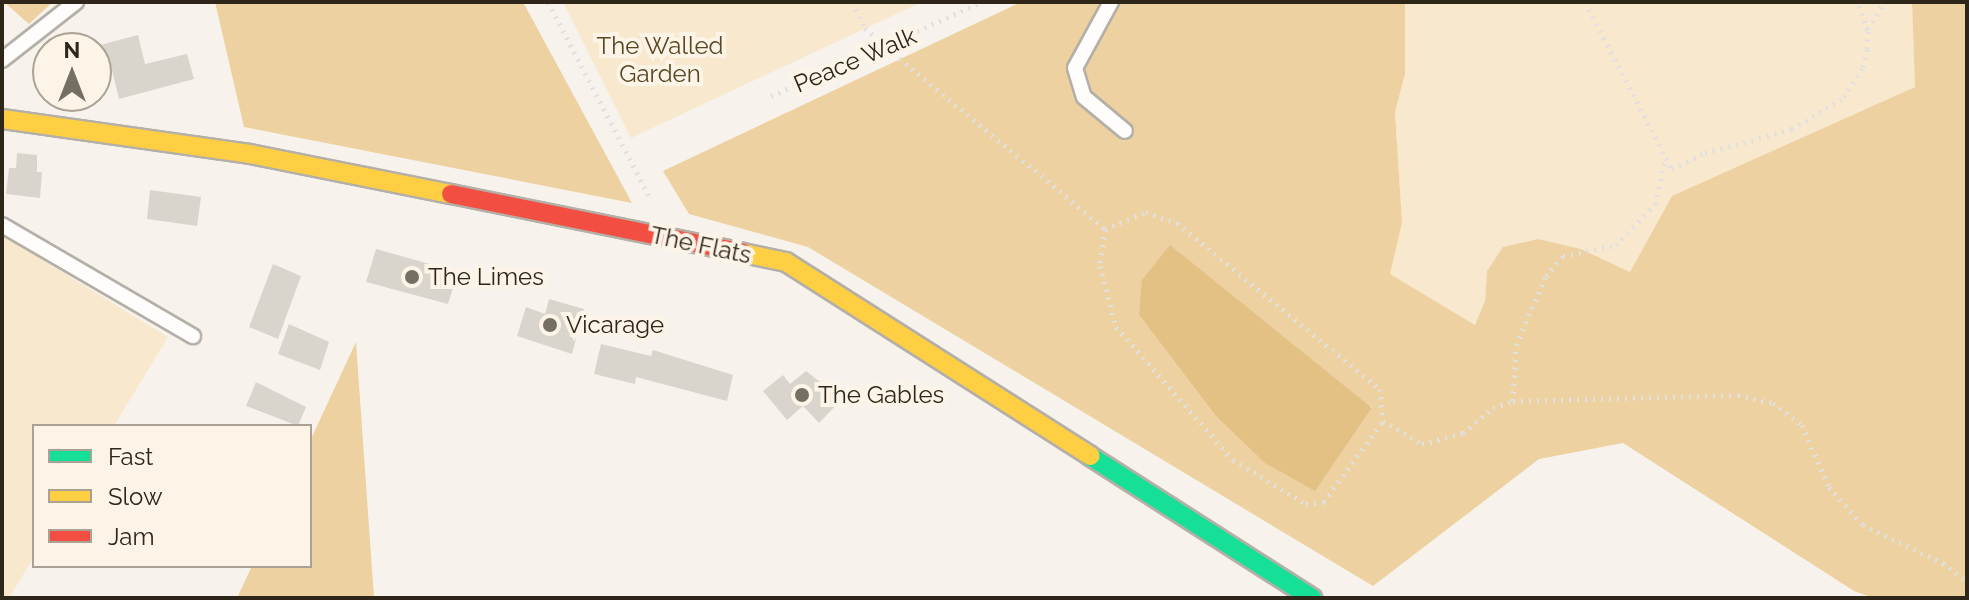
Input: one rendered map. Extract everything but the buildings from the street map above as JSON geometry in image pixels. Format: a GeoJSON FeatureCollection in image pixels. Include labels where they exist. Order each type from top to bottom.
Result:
{"type":"FeatureCollection","features":[{"type":"Feature","properties":{"kind":"street","name":"The Flats"},"geometry":{"type":"LineString","coordinates":[[2,119],[250,154],[786,262],[1312,598]]}},
{"type":"Feature","properties":{"kind":"lane"},"geometry":{"type":"LineString","coordinates":[[2,60],[76,2]]}},
{"type":"Feature","properties":{"kind":"lane"},"geometry":{"type":"LineString","coordinates":[[1111,2],[1075,68],[1084,97],[1125,131]]}},
{"type":"Feature","properties":{"kind":"lane"},"geometry":{"type":"LineString","coordinates":[[2,225],[193,336]]}},
{"type":"Feature","properties":{"kind":"path"},"geometry":{"type":"LineString","coordinates":[[548,2],[672,239]]}},
{"type":"Feature","properties":{"kind":"path"},"geometry":{"type":"LineString","coordinates":[[852,2],[865,28],[887,48],[1105,229]]}},
{"type":"Feature","properties":{"kind":"path","name":"Peace Walk"},"geometry":{"type":"LineString","coordinates":[[771,96],[887,48],[982,2]]}},
{"type":"Feature","properties":{"kind":"path"},"geometry":{"type":"LineString","coordinates":[[1585,2],[1672,169],[1705,153],[1792,129],[1829,110],[1844,97],[1863,67],[1868,30],[1884,2]]}},
{"type":"Feature","properties":{"kind":"path"},"geometry":{"type":"LineString","coordinates":[[1858,2],[1868,30]]}},
{"type":"Feature","properties":{"kind":"path"},"geometry":{"type":"LineString","coordinates":[[1513,401],[1516,345],[1546,276],[1563,256],[1616,245],[1655,204],[1666,158]]}},
{"type":"Feature","properties":{"kind":"path"},"geometry":{"type":"LineString","coordinates":[[1146,212],[1177,223],[1380,389],[1383,421],[1324,502],[1306,504],[1233,460],[1116,327],[1100,266],[1105,229],[1146,212]]}},
{"type":"Feature","properties":{"kind":"path"},"geometry":{"type":"LineString","coordinates":[[1383,421],[1422,444],[1463,433],[1493,408],[1513,401],[1738,395],[1773,403],[1802,425],[1829,487],[1863,525],[1943,563],[1967,582]]}},
{"type":"Feature","properties":{"kind":"green space","name":"The Walled Garden"},"geometry":{"type":"Polygon","coordinates":[[[563,2],[922,2],[631,138],[563,2]]]}},
{"type":"Feature","properties":{"kind":"green space"},"geometry":{"type":"Polygon","coordinates":[[[1405,2],[1912,2],[1915,87],[1673,196],[1630,272],[1581,249],[1538,239],[1504,247],[1487,271],[1485,301],[1475,325],[1389,274],[1402,223],[1395,112],[1405,74],[1405,2]]]}},
{"type":"Feature","properties":{"kind":"green space"},"geometry":{"type":"Polygon","coordinates":[[[2,235],[168,337],[115,424],[32,424],[32,560],[9,598],[2,598],[2,235]]]}},
{"type":"Feature","properties":{"kind":"shaded area"},"geometry":{"type":"Polygon","coordinates":[[[4,2],[53,2],[29,24],[4,2]]]}},
{"type":"Feature","properties":{"kind":"shaded area"},"geometry":{"type":"Polygon","coordinates":[[[215,2],[523,2],[632,203],[244,127],[215,2]]]}},
{"type":"Feature","properties":{"kind":"shaded area"},"geometry":{"type":"Polygon","coordinates":[[[1021,2],[1405,2],[1405,74],[1395,112],[1402,223],[1390,274],[1475,325],[1485,301],[1487,271],[1503,247],[1538,239],[1581,249],[1630,272],[1672,196],[1915,87],[1912,2],[1967,2],[1967,598],[1873,598],[1854,591],[1623,443],[1539,459],[1373,586],[808,247],[689,214],[663,171],[1021,2]],[[1139,315],[1215,415],[1315,490],[1372,407],[1139,315]]]}},
{"type":"Feature","properties":{"kind":"shaded area"},"geometry":{"type":"Polygon","coordinates":[[[1170,245],[1372,408],[1315,491],[1265,463],[1215,415],[1139,315],[1142,280],[1170,245]]]}},
{"type":"Feature","properties":{"kind":"shaded area"},"geometry":{"type":"Polygon","coordinates":[[[356,342],[374,598],[237,598],[251,568],[312,568],[312,437],[356,342]]]}},
{"type":"Feature","properties":{"kind":"traffic: fast"},"geometry":{"type":"LineString","coordinates":[[1090,456],[1312,598]]}},
{"type":"Feature","properties":{"kind":"traffic: slow"},"geometry":{"type":"LineString","coordinates":[[2,119],[250,154],[451,194]]}},
{"type":"Feature","properties":{"kind":"traffic: slow"},"geometry":{"type":"LineString","coordinates":[[743,253],[786,262],[1090,456]]}},
{"type":"Feature","properties":{"kind":"traffic: jam"},"geometry":{"type":"LineString","coordinates":[[451,194],[743,253]]}},
{"type":"Feature","properties":{"kind":"place","name":"The Limes"},"geometry":{"type":"Point","coordinates":[412,277]}},
{"type":"Feature","properties":{"kind":"place","name":"Vicarage"},"geometry":{"type":"Point","coordinates":[550,325]}},
{"type":"Feature","properties":{"kind":"place","name":"The Gables"},"geometry":{"type":"Point","coordinates":[802,395]}}]}
